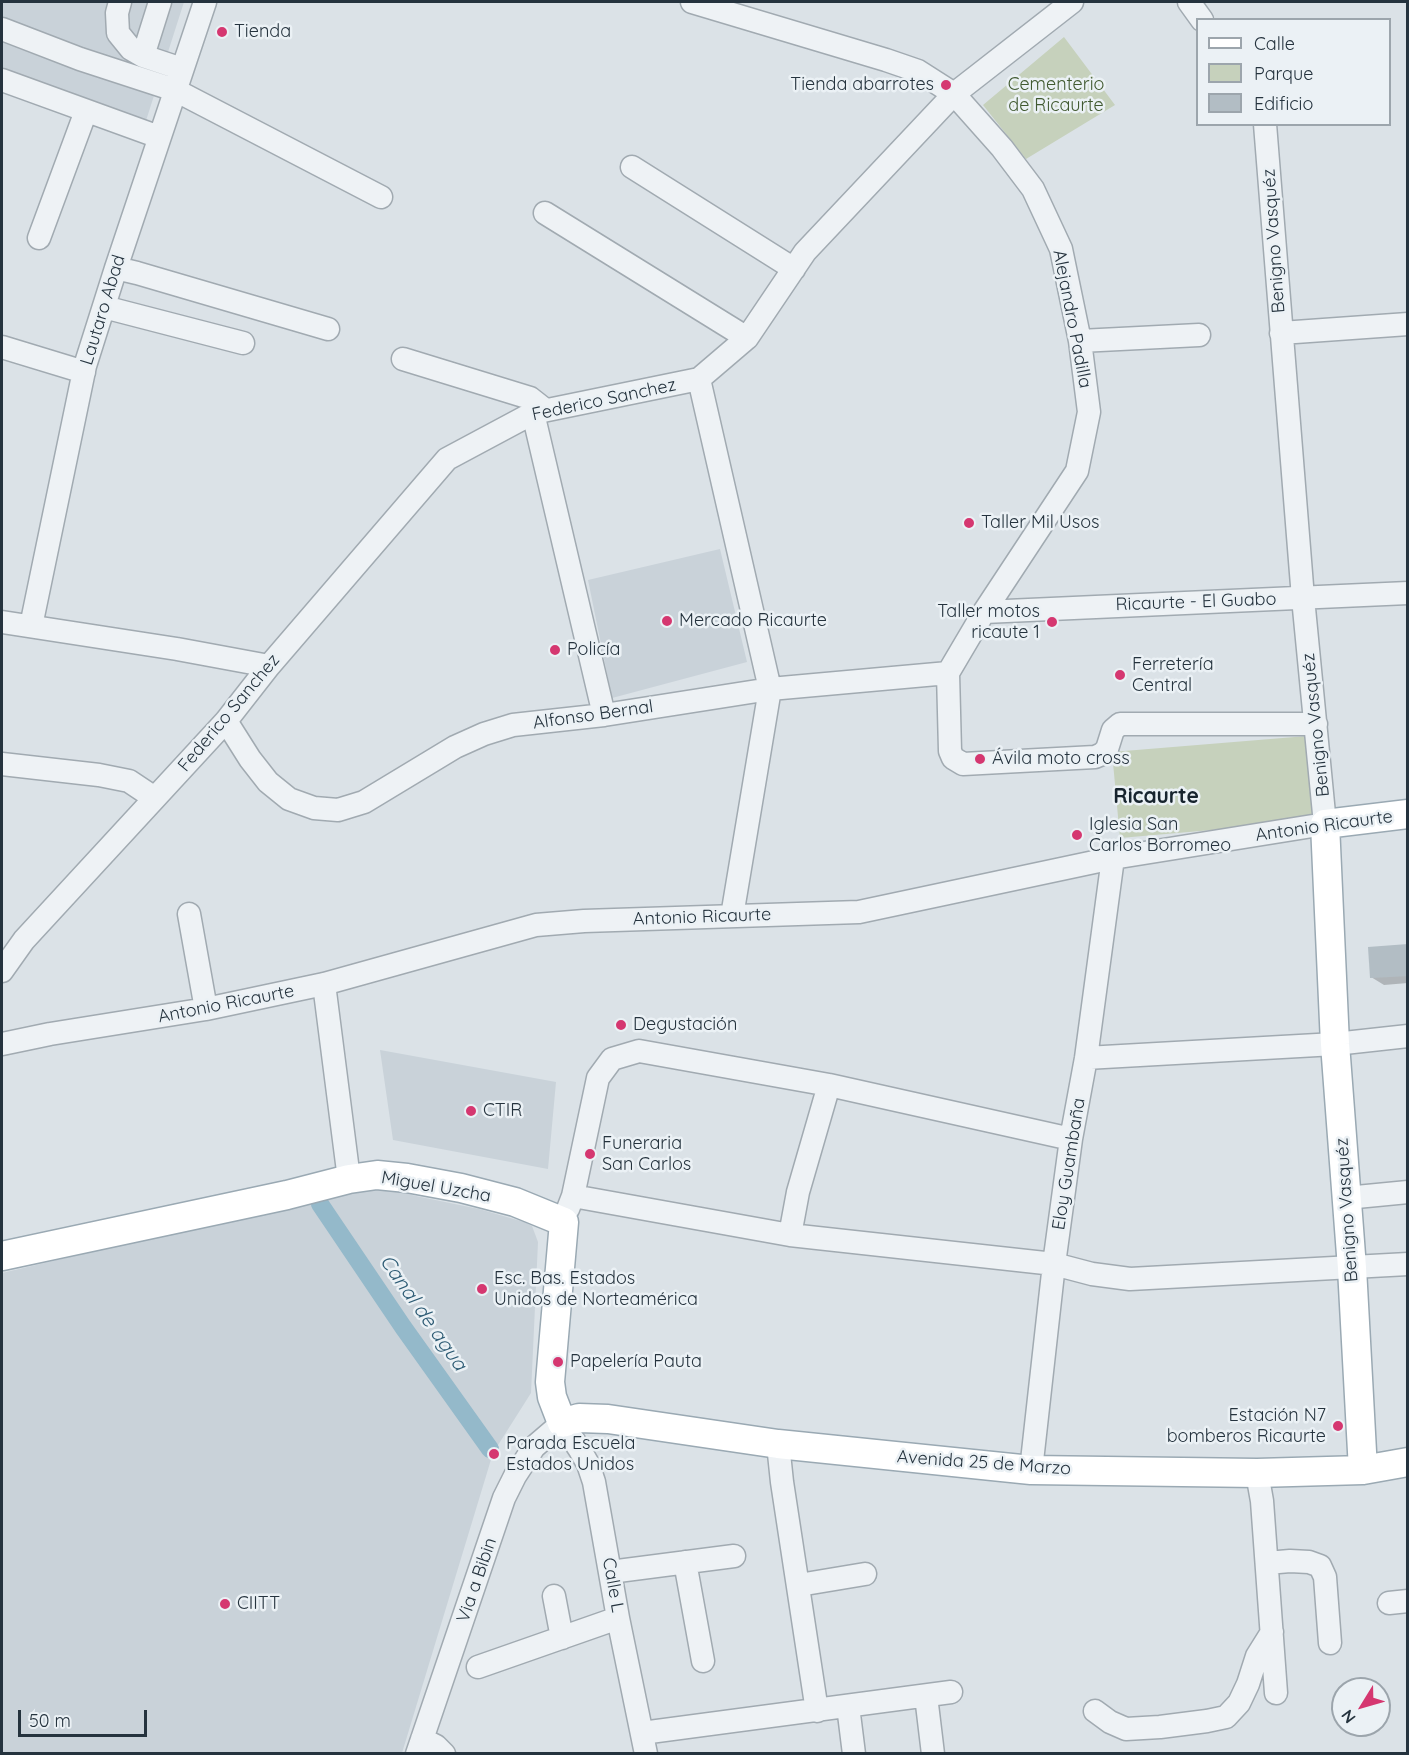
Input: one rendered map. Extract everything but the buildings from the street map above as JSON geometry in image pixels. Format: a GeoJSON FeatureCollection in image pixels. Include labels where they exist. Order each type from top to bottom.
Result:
{"type":"FeatureCollection","features":[{"type":"Feature","properties":{"kind":"main road","name":"Antonio Ricaurte"},"geometry":{"type":"LineString","coordinates":[[1325,824],[1407,814]]}},
{"type":"Feature","properties":{"kind":"main road","name":"Benigno Vasquéz"},"geometry":{"type":"LineString","coordinates":[[1325,824],[1335,1044],[1352,1268],[1363,1470]]}},
{"type":"Feature","properties":{"kind":"main road","name":"Miguel Uzcha"},"geometry":{"type":"LineString","coordinates":[[2,1256],[349,1179],[377,1175],[461,1188],[515,1202],[568,1209]]}},
{"type":"Feature","properties":{"kind":"main road"},"geometry":{"type":"LineString","coordinates":[[562,1423],[552,1397],[550,1382],[568,1209]]}},
{"type":"Feature","properties":{"kind":"main road","name":"Avenida 25 de Marzo"},"geometry":{"type":"LineString","coordinates":[[562,1423],[579,1418],[608,1419],[778,1444],[1031,1470],[1257,1473],[1363,1470],[1407,1462]]}},
{"type":"Feature","properties":{"kind":"street"},"geometry":{"type":"LineString","coordinates":[[120,2],[117,13],[118,33],[131,49],[143,56],[182,69]]}},
{"type":"Feature","properties":{"kind":"street"},"geometry":{"type":"LineString","coordinates":[[143,56],[160,2]]}},
{"type":"Feature","properties":{"kind":"street","name":"Lautaro Abad"},"geometry":{"type":"LineString","coordinates":[[31,626],[84,372],[116,268],[205,2]]}},
{"type":"Feature","properties":{"kind":"street","name":"Alejandro Padilla"},"geometry":{"type":"LineString","coordinates":[[692,2],[918,71],[954,94],[1002,148],[1033,189],[1060,249],[1080,340],[1089,412],[1077,471],[984,612]]}},
{"type":"Feature","properties":{"kind":"street","name":"Federico Sanchez"},"geometry":{"type":"LineString","coordinates":[[2,971],[24,940],[226,721],[269,666],[447,459],[538,411],[699,379],[747,338],[805,252],[954,94],[1072,2]]}},
{"type":"Feature","properties":{"kind":"street"},"geometry":{"type":"LineString","coordinates":[[1189,2],[1201,18]]}},
{"type":"Feature","properties":{"kind":"street"},"geometry":{"type":"LineString","coordinates":[[2,29],[80,59],[175,90],[381,197]]}},
{"type":"Feature","properties":{"kind":"street"},"geometry":{"type":"LineString","coordinates":[[2,80],[159,137]]}},
{"type":"Feature","properties":{"kind":"street"},"geometry":{"type":"LineString","coordinates":[[39,238],[86,111]]}},
{"type":"Feature","properties":{"kind":"street","name":"Benigno Vasquéz"},"geometry":{"type":"LineString","coordinates":[[1265,126],[1303,598],[1325,824]]}},
{"type":"Feature","properties":{"kind":"street"},"geometry":{"type":"LineString","coordinates":[[632,167],[794,269]]}},
{"type":"Feature","properties":{"kind":"street"},"geometry":{"type":"LineString","coordinates":[[545,213],[747,338]]}},
{"type":"Feature","properties":{"kind":"street"},"geometry":{"type":"LineString","coordinates":[[116,268],[328,329]]}},
{"type":"Feature","properties":{"kind":"street"},"geometry":{"type":"LineString","coordinates":[[104,307],[243,343]]}},
{"type":"Feature","properties":{"kind":"street"},"geometry":{"type":"LineString","coordinates":[[1281,333],[1407,324]]}},
{"type":"Feature","properties":{"kind":"street"},"geometry":{"type":"LineString","coordinates":[[1080,340],[1199,335]]}},
{"type":"Feature","properties":{"kind":"street"},"geometry":{"type":"LineString","coordinates":[[2,346],[84,372]]}},
{"type":"Feature","properties":{"kind":"street"},"geometry":{"type":"LineString","coordinates":[[403,359],[530,398],[538,411],[604,715]]}},
{"type":"Feature","properties":{"kind":"street"},"geometry":{"type":"LineString","coordinates":[[699,379],[770,689],[732,916]]}},
{"type":"Feature","properties":{"kind":"street","name":"Ricaurte - El Guabo"},"geometry":{"type":"LineString","coordinates":[[984,612],[1407,593]]}},
{"type":"Feature","properties":{"kind":"street"},"geometry":{"type":"LineString","coordinates":[[984,612],[948,673],[950,751],[953,758],[963,764],[1095,757],[1107,749],[1113,730],[1120,724],[1316,724]]}},
{"type":"Feature","properties":{"kind":"street"},"geometry":{"type":"LineString","coordinates":[[2,622],[177,649],[269,666]]}},
{"type":"Feature","properties":{"kind":"street","name":"Alfonso Bernal"},"geometry":{"type":"LineString","coordinates":[[226,721],[268,782],[289,799],[314,808],[338,810],[364,802],[455,747],[484,734],[513,726],[604,715],[770,689],[948,673]]}},
{"type":"Feature","properties":{"kind":"street"},"geometry":{"type":"LineString","coordinates":[[2,764],[99,775],[129,781],[154,799]]}},
{"type":"Feature","properties":{"kind":"street","name":"Antonio Ricaurte"},"geometry":{"type":"LineString","coordinates":[[2,1044],[206,1009],[324,984],[536,925],[584,921],[859,912],[1113,858],[1325,824]]}},
{"type":"Feature","properties":{"kind":"street","name":"Eloy Guambaña"},"geometry":{"type":"LineString","coordinates":[[1031,1470],[1054,1264],[1071,1139],[1086,1058],[1113,858]]}},
{"type":"Feature","properties":{"kind":"street"},"geometry":{"type":"LineString","coordinates":[[189,914],[206,1009]]}},
{"type":"Feature","properties":{"kind":"street"},"geometry":{"type":"LineString","coordinates":[[324,984],[349,1179]]}},
{"type":"Feature","properties":{"kind":"street"},"geometry":{"type":"LineString","coordinates":[[1086,1058],[1335,1044],[1407,1036]]}},
{"type":"Feature","properties":{"kind":"street"},"geometry":{"type":"LineString","coordinates":[[1071,1139],[828,1085],[639,1052],[612,1059],[598,1078],[568,1209],[1054,1264],[1092,1274],[1130,1279],[1407,1264]]}},
{"type":"Feature","properties":{"kind":"street"},"geometry":{"type":"LineString","coordinates":[[790,1235],[798,1192],[828,1085]]}},
{"type":"Feature","properties":{"kind":"street"},"geometry":{"type":"LineString","coordinates":[[1346,1198],[1407,1192]]}},
{"type":"Feature","properties":{"kind":"street","name":"Calle L"},"geometry":{"type":"LineString","coordinates":[[562,1423],[588,1464],[594,1482],[618,1618],[644,1743]]}},
{"type":"Feature","properties":{"kind":"street","name":"Via a Bibin"},"geometry":{"type":"LineString","coordinates":[[420,1746],[504,1498],[534,1447],[562,1423]]}},
{"type":"Feature","properties":{"kind":"street"},"geometry":{"type":"LineString","coordinates":[[778,1444],[817,1710]]}},
{"type":"Feature","properties":{"kind":"street"},"geometry":{"type":"LineString","coordinates":[[1257,1473],[1262,1501],[1276,1693]]}},
{"type":"Feature","properties":{"kind":"street"},"geometry":{"type":"LineString","coordinates":[[610,1572],[734,1556]]}},
{"type":"Feature","properties":{"kind":"street"},"geometry":{"type":"LineString","coordinates":[[685,1562],[703,1661]]}},
{"type":"Feature","properties":{"kind":"street"},"geometry":{"type":"LineString","coordinates":[[1267,1563],[1309,1562],[1320,1566],[1325,1577],[1330,1643]]}},
{"type":"Feature","properties":{"kind":"street"},"geometry":{"type":"LineString","coordinates":[[799,1585],[865,1574]]}},
{"type":"Feature","properties":{"kind":"street"},"geometry":{"type":"LineString","coordinates":[[554,1596],[562,1638]]}},
{"type":"Feature","properties":{"kind":"street"},"geometry":{"type":"LineString","coordinates":[[478,1667],[618,1618]]}},
{"type":"Feature","properties":{"kind":"street"},"geometry":{"type":"LineString","coordinates":[[1095,1710],[1110,1722],[1126,1729],[1160,1727],[1226,1717],[1239,1703],[1257,1656],[1272,1632]]}},
{"type":"Feature","properties":{"kind":"street"},"geometry":{"type":"LineString","coordinates":[[644,1743],[817,1710],[951,1692]]}},
{"type":"Feature","properties":{"kind":"street"},"geometry":{"type":"LineString","coordinates":[[926,1696],[933,1754]]}},
{"type":"Feature","properties":{"kind":"street"},"geometry":{"type":"LineString","coordinates":[[848,1706],[854,1754]]}},
{"type":"Feature","properties":{"kind":"street"},"geometry":{"type":"LineString","coordinates":[[420,1746],[436,1746],[444,1754]]}},
{"type":"Feature","properties":{"kind":"shaded area"},"geometry":{"type":"Polygon","coordinates":[[[2,2],[184,2],[143,130],[2,75],[2,2]]]}},
{"type":"Feature","properties":{"kind":"shaded area","name":"Mercado Ricaurte"},"geometry":{"type":"Polygon","coordinates":[[[720,549],[747,662],[612,698],[588,580],[720,549]]]}},
{"type":"Feature","properties":{"kind":"shaded area","name":"CTIR"},"geometry":{"type":"Polygon","coordinates":[[[380,1050],[556,1082],[548,1169],[393,1140],[380,1050]]]}},
{"type":"Feature","properties":{"kind":"shaded area","name":"CIITT"},"geometry":{"type":"Polygon","coordinates":[[[389,1189],[479,1209],[524,1222],[532,1226],[538,1242],[531,1393],[493,1453],[402,1753],[2,1753],[2,1273],[317,1199],[362,1190],[389,1189]]]}},
{"type":"Feature","properties":{"kind":"green space","name":"Cementerio de Ricaurte"},"geometry":{"type":"Polygon","coordinates":[[[1064,37],[1115,105],[1026,159],[983,105],[1064,37]]]}},
{"type":"Feature","properties":{"kind":"green space"},"geometry":{"type":"Polygon","coordinates":[[[1307,736],[1315,821],[1120,838],[1112,752],[1307,736]]]}},
{"type":"Feature","properties":{"kind":"waterway","name":"Canal de agua"},"geometry":{"type":"LineString","coordinates":[[320,1204],[403,1327],[490,1449]]}},
{"type":"Feature","properties":{"kind":"place","name":"Tienda"},"geometry":{"type":"Point","coordinates":[222,32]}},
{"type":"Feature","properties":{"kind":"place","name":"Tienda abarrotes"},"geometry":{"type":"Point","coordinates":[946,85]}},
{"type":"Feature","properties":{"kind":"place","name":"Taller Mil Usos"},"geometry":{"type":"Point","coordinates":[969,523]}},
{"type":"Feature","properties":{"kind":"place","name":"Mercado Ricaurte"},"geometry":{"type":"Point","coordinates":[667,621]}},
{"type":"Feature","properties":{"kind":"place","name":"Taller motos ricaute 1"},"geometry":{"type":"Point","coordinates":[1052,622]}},
{"type":"Feature","properties":{"kind":"place","name":"Policía"},"geometry":{"type":"Point","coordinates":[555,650]}},
{"type":"Feature","properties":{"kind":"place","name":"Ferretería Central"},"geometry":{"type":"Point","coordinates":[1120,675]}},
{"type":"Feature","properties":{"kind":"place","name":"Ávila moto cross"},"geometry":{"type":"Point","coordinates":[980,759]}},
{"type":"Feature","properties":{"kind":"place","name":"Iglesia San Carlos Borromeo"},"geometry":{"type":"Point","coordinates":[1077,835]}},
{"type":"Feature","properties":{"kind":"place","name":"Degustación"},"geometry":{"type":"Point","coordinates":[621,1025]}},
{"type":"Feature","properties":{"kind":"place","name":"CTIR"},"geometry":{"type":"Point","coordinates":[471,1111]}},
{"type":"Feature","properties":{"kind":"place","name":"Funeraria San Carlos"},"geometry":{"type":"Point","coordinates":[590,1154]}},
{"type":"Feature","properties":{"kind":"place","name":"Esc. Bas. Estados Unidos de Norteamérica"},"geometry":{"type":"Point","coordinates":[482,1289]}},
{"type":"Feature","properties":{"kind":"place","name":"Papelería Pauta"},"geometry":{"type":"Point","coordinates":[558,1362]}},
{"type":"Feature","properties":{"kind":"place","name":"Estación N7 bomberos Ricaurte"},"geometry":{"type":"Point","coordinates":[1338,1426]}},
{"type":"Feature","properties":{"kind":"place","name":"Parada Escuela Estados Unidos"},"geometry":{"type":"Point","coordinates":[494,1454]}},
{"type":"Feature","properties":{"kind":"place","name":"CIITT"},"geometry":{"type":"Point","coordinates":[225,1604]}},
{"type":"Feature","properties":{"kind":"district","name":"Ricaurte"},"geometry":{"type":"Point","coordinates":[1156,797]}}]}
